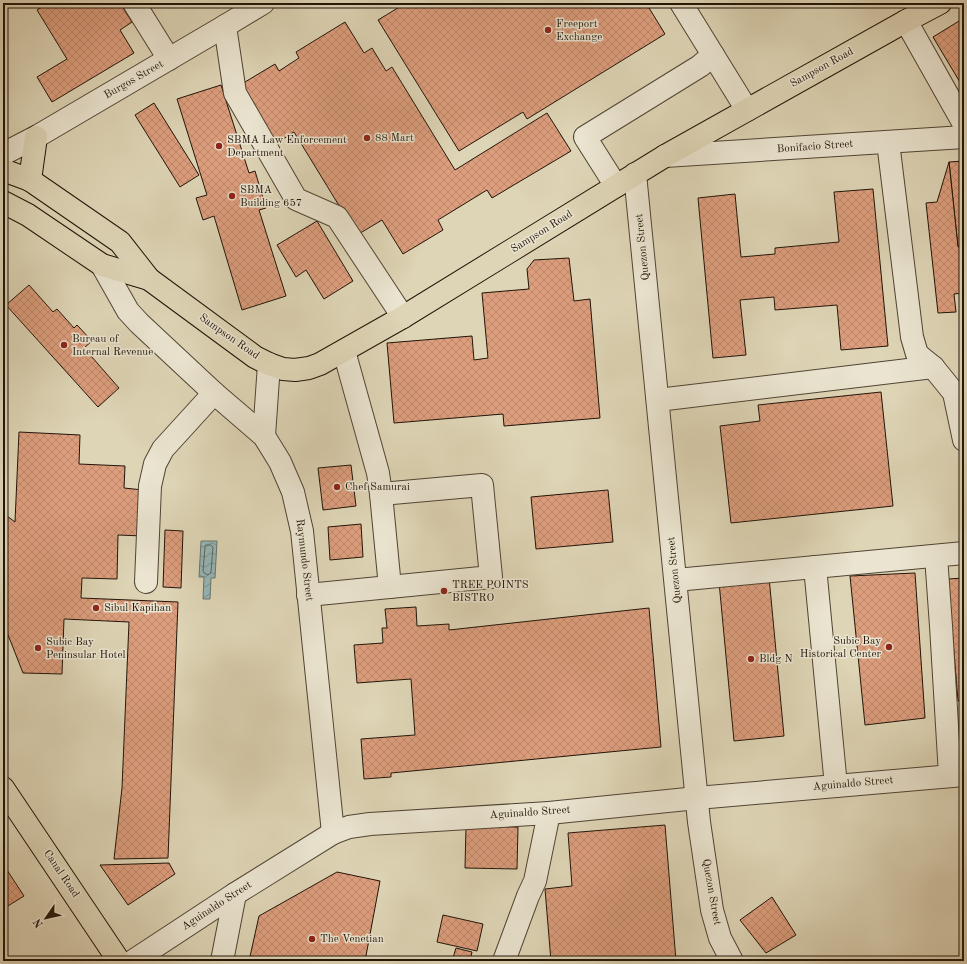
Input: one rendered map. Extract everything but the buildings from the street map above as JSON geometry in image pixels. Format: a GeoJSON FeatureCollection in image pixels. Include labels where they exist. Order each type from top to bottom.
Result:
{"type":"FeatureCollection","features":[{"type":"Feature","properties":{"kind":"main road","name":"Sampson Road"},"geometry":{"type":"LineString","coordinates":[[3,170],[30,180],[120,242],[149,279],[255,357],[283,369],[295,370],[309,368],[320,364],[344,351],[403,317],[665,156],[940,3]]}},
{"type":"Feature","properties":{"kind":"main road"},"geometry":{"type":"LineString","coordinates":[[30,180],[36,137]]}},
{"type":"Feature","properties":{"kind":"main road","name":"Sampson Road"},"geometry":{"type":"LineString","coordinates":[[3,202],[28,215],[102,265],[149,279]]}},
{"type":"Feature","properties":{"kind":"main road","name":"Canal Road"},"geometry":{"type":"LineString","coordinates":[[3,788],[119,961]]}},
{"type":"Feature","properties":{"kind":"street"},"geometry":{"type":"LineString","coordinates":[[134,3],[169,59]]}},
{"type":"Feature","properties":{"kind":"street","name":"Burgos Street"},"geometry":{"type":"LineString","coordinates":[[3,154],[36,137],[263,3]]}},
{"type":"Feature","properties":{"kind":"street"},"geometry":{"type":"LineString","coordinates":[[681,3],[747,110]]}},
{"type":"Feature","properties":{"kind":"street"},"geometry":{"type":"LineString","coordinates":[[906,21],[964,124]]}},
{"type":"Feature","properties":{"kind":"street"},"geometry":{"type":"LineString","coordinates":[[225,26],[235,93],[296,199],[337,217],[403,317]]}},
{"type":"Feature","properties":{"kind":"street"},"geometry":{"type":"LineString","coordinates":[[616,186],[585,137],[700,66],[713,55]]}},
{"type":"Feature","properties":{"kind":"street","name":"Bonifacio Street"},"geometry":{"type":"LineString","coordinates":[[665,156],[964,137]]}},
{"type":"Feature","properties":{"kind":"street"},"geometry":{"type":"LineString","coordinates":[[888,142],[912,337],[917,354],[933,367],[954,393],[964,440]]}},
{"type":"Feature","properties":{"kind":"street","name":"Quezon Street"},"geometry":{"type":"LineString","coordinates":[[635,174],[699,822],[712,910],[720,938],[732,961]]}},
{"type":"Feature","properties":{"kind":"street","name":"Raymundo Street"},"geometry":{"type":"LineString","coordinates":[[102,265],[128,311],[139,323],[214,393],[264,436],[280,462],[293,492],[302,531],[333,833]]}},
{"type":"Feature","properties":{"kind":"street"},"geometry":{"type":"LineString","coordinates":[[344,351],[378,473],[390,587]]}},
{"type":"Feature","properties":{"kind":"street"},"geometry":{"type":"LineString","coordinates":[[264,436],[269,364]]}},
{"type":"Feature","properties":{"kind":"street"},"geometry":{"type":"LineString","coordinates":[[658,400],[933,367]]}},
{"type":"Feature","properties":{"kind":"street"},"geometry":{"type":"LineString","coordinates":[[146,582],[150,486],[155,464],[164,449],[214,393]]}},
{"type":"Feature","properties":{"kind":"street"},"geometry":{"type":"LineString","coordinates":[[308,595],[491,576],[482,485],[381,494]]}},
{"type":"Feature","properties":{"kind":"street"},"geometry":{"type":"LineString","coordinates":[[676,580],[964,553]]}},
{"type":"Feature","properties":{"kind":"street"},"geometry":{"type":"LineString","coordinates":[[936,556],[941,626],[957,775]]}},
{"type":"Feature","properties":{"kind":"street"},"geometry":{"type":"LineString","coordinates":[[815,567],[836,786]]}},
{"type":"Feature","properties":{"kind":"street","name":"Aguinaldo Street"},"geometry":{"type":"LineString","coordinates":[[133,961],[333,833],[349,827],[370,824],[549,813],[697,798],[957,775]]}},
{"type":"Feature","properties":{"kind":"street"},"geometry":{"type":"LineString","coordinates":[[504,961],[535,881],[549,813]]}},
{"type":"Feature","properties":{"kind":"street"},"geometry":{"type":"LineString","coordinates":[[222,961],[236,894]]}},
{"type":"Feature","properties":{"kind":"water"},"geometry":{"type":"Polygon","coordinates":[[[201,541],[217,541],[215,578],[211,578],[210,599],[203,599],[204,577],[199,577],[201,541]]]}},
{"type":"Feature","properties":{"kind":"place","name":"Freeport Exchange"},"geometry":{"type":"Point","coordinates":[548,30]}},
{"type":"Feature","properties":{"kind":"place","name":"88 Mart"},"geometry":{"type":"Point","coordinates":[367,138]}},
{"type":"Feature","properties":{"kind":"place","name":"SBMA Law Enforcement Department"},"geometry":{"type":"Point","coordinates":[219,146]}},
{"type":"Feature","properties":{"kind":"place","name":"SBMA Building 657"},"geometry":{"type":"Point","coordinates":[232,196]}},
{"type":"Feature","properties":{"kind":"place","name":"Bureau of Internal Revenue"},"geometry":{"type":"Point","coordinates":[64,345]}},
{"type":"Feature","properties":{"kind":"place","name":"Chef Samurai"},"geometry":{"type":"Point","coordinates":[337,487]}},
{"type":"Feature","properties":{"kind":"place","name":"TREE POINTS BISTRO"},"geometry":{"type":"Point","coordinates":[444,591]}},
{"type":"Feature","properties":{"kind":"place","name":"Sibul Kapihan"},"geometry":{"type":"Point","coordinates":[96,608]}},
{"type":"Feature","properties":{"kind":"place","name":"Subic Bay Historical Center"},"geometry":{"type":"Point","coordinates":[889,647]}},
{"type":"Feature","properties":{"kind":"place","name":"Subic Bay Peninsular Hotel"},"geometry":{"type":"Point","coordinates":[38,648]}},
{"type":"Feature","properties":{"kind":"place","name":"Bldg N"},"geometry":{"type":"Point","coordinates":[751,659]}},
{"type":"Feature","properties":{"kind":"place","name":"The Venetian"},"geometry":{"type":"Point","coordinates":[312,939]}}]}
